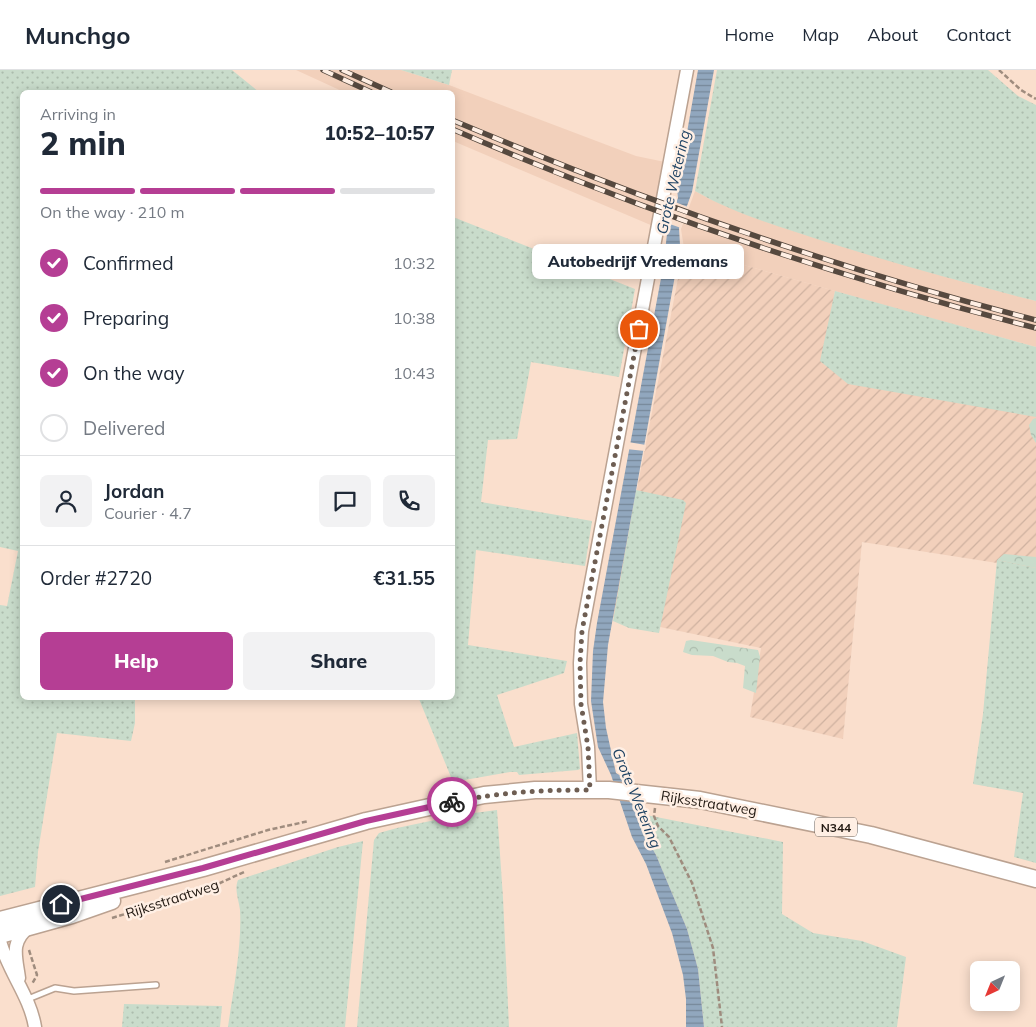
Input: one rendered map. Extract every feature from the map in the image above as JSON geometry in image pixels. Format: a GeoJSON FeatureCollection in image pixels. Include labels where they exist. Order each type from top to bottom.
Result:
{"type":"FeatureCollection","features":[{"type":"Feature","properties":{"kind":"main road","name":"Rijksstraatweg"},"geometry":{"type":"LineString","coordinates":[[3,929],[366,821],[484,795],[535,790],[608,790],[700,800],[862,832],[1036,879]]}},
{"type":"Feature","properties":{"kind":"main road","name":"Rijksstraatweg"},"geometry":{"type":"LineString","coordinates":[[3,929],[29,927],[72,915],[164,884],[203,868]]}},
{"type":"Feature","properties":{"kind":"street"},"geometry":{"type":"LineString","coordinates":[[590,790],[588,747],[581,704],[580,663],[582,631],[687,70]]}},
{"type":"Feature","properties":{"kind":"street"},"geometry":{"type":"LineString","coordinates":[[15,956],[18,938],[29,927]]}},
{"type":"Feature","properties":{"kind":"street"},"geometry":{"type":"LineString","coordinates":[[3,929],[15,956],[23,994],[34,1027]]}},
{"type":"Feature","properties":{"kind":"street"},"geometry":{"type":"LineString","coordinates":[[3,929],[8,965],[23,994]]}},
{"type":"Feature","properties":{"kind":"lane"},"geometry":{"type":"LineString","coordinates":[[23,994],[56,988],[74,991],[156,985]]}},
{"type":"Feature","properties":{"kind":"path"},"geometry":{"type":"LineString","coordinates":[[999,70],[1021,90],[1036,99]]}},
{"type":"Feature","properties":{"kind":"path","name":"Rijksstraatweg"},"geometry":{"type":"LineString","coordinates":[[663,809],[655,808],[654,816],[658,826],[669,837],[692,883],[713,948],[722,1027]]}},
{"type":"Feature","properties":{"kind":"path","name":"Rijksstraatweg"},"geometry":{"type":"LineString","coordinates":[[103,920],[207,890],[248,871]]}},
{"type":"Feature","properties":{"kind":"shaded area"},"geometry":{"type":"Polygon","coordinates":[[[296,70],[401,70],[449,85],[636,156],[665,162],[653,226],[455,142],[455,90],[340,90],[296,70]]]}},
{"type":"Feature","properties":{"kind":"shaded area"},"geometry":{"type":"Polygon","coordinates":[[[695,191],[712,200],[791,230],[946,277],[1036,301],[1036,347],[684,248],[681,229],[695,191]]]}},
{"type":"Feature","properties":{"kind":"shaded area"},"geometry":{"type":"Polygon","coordinates":[[[684,248],[835,291],[822,361],[1036,414],[1036,569],[862,542],[843,739],[750,717],[761,648],[612,617],[684,248]]]}},
{"type":"Feature","properties":{"kind":"green space"},"geometry":{"type":"Polygon","coordinates":[[[0,70],[232,70],[257,90],[20,90],[20,700],[135,700],[135,723],[131,741],[57,733],[38,852],[35,887],[0,896],[0,605],[7,606],[18,551],[0,547],[0,70]]]}},
{"type":"Feature","properties":{"kind":"green space"},"geometry":{"type":"Polygon","coordinates":[[[401,70],[452,70],[449,85],[401,70]]]}},
{"type":"Feature","properties":{"kind":"green space"},"geometry":{"type":"Polygon","coordinates":[[[717,70],[988,70],[1018,96],[1036,105],[1036,301],[902,265],[790,231],[742,213],[695,191],[717,70]]]}},
{"type":"Feature","properties":{"kind":"green space"},"geometry":{"type":"Polygon","coordinates":[[[455,218],[635,289],[619,377],[531,362],[517,439],[488,440],[481,502],[592,521],[585,566],[476,550],[468,645],[567,661],[564,673],[497,695],[514,747],[577,733],[580,769],[519,775],[517,772],[510,772],[453,782],[419,700],[455,700],[455,218]]]}},
{"type":"Feature","properties":{"kind":"green space"},"geometry":{"type":"Polygon","coordinates":[[[835,291],[1036,347],[1036,417],[848,384],[820,361],[835,291]]]}},
{"type":"Feature","properties":{"kind":"green space"},"geometry":{"type":"Polygon","coordinates":[[[1036,418],[1036,443],[1031,435],[1029,425],[1036,418]]]}},
{"type":"Feature","properties":{"kind":"green space"},"geometry":{"type":"Polygon","coordinates":[[[636,490],[683,500],[686,503],[659,633],[629,628],[613,621],[636,490]]]}},
{"type":"Feature","properties":{"kind":"green space"},"geometry":{"type":"Polygon","coordinates":[[[1004,554],[1036,557],[1036,568],[997,560],[1004,554]]]}},
{"type":"Feature","properties":{"kind":"green space"},"geometry":{"type":"Polygon","coordinates":[[[997,560],[1036,568],[1036,863],[1014,857],[1023,793],[973,784],[983,714],[997,560]]]}},
{"type":"Feature","properties":{"kind":"green space"},"geometry":{"type":"Polygon","coordinates":[[[691,640],[758,650],[760,657],[756,693],[743,688],[745,666],[713,656],[692,655],[683,652],[686,641],[691,640]]]}},
{"type":"Feature","properties":{"kind":"green space"},"geometry":{"type":"Polygon","coordinates":[[[497,810],[509,1027],[357,1027],[374,840],[379,833],[397,828],[459,815],[497,810]]]}},
{"type":"Feature","properties":{"kind":"green space"},"geometry":{"type":"Polygon","coordinates":[[[636,813],[783,842],[782,914],[813,933],[862,941],[906,957],[897,1027],[704,1027],[698,969],[687,929],[656,855],[640,827],[636,813]]]}},
{"type":"Feature","properties":{"kind":"green space"},"geometry":{"type":"Polygon","coordinates":[[[363,841],[345,1027],[228,1027],[240,939],[240,910],[236,887],[238,880],[338,847],[363,841]]]}},
{"type":"Feature","properties":{"kind":"green space"},"geometry":{"type":"Polygon","coordinates":[[[124,1004],[222,1006],[220,1027],[122,1027],[124,1004]]]}},
{"type":"Feature","properties":{"kind":"water"},"geometry":{"type":"Polygon","coordinates":[[[698,70],[714,70],[692,192],[679,228],[680,245],[676,270],[608,645],[603,702],[606,728],[616,773],[621,776],[640,827],[656,855],[687,929],[698,969],[704,1027],[686,1027],[686,999],[683,975],[672,933],[646,864],[632,837],[611,775],[598,747],[591,701],[593,651],[597,623],[664,262],[668,224],[678,198],[677,189],[698,70]]]}},
{"type":"Feature","properties":{"kind":"pier"},"geometry":{"type":"Polygon","coordinates":[[[675,202],[688,207],[681,228],[667,223],[675,202]]]}},
{"type":"Feature","properties":{"kind":"pier"},"geometry":{"type":"Polygon","coordinates":[[[628,442],[646,445],[645,451],[626,449],[628,442]]]}},
{"type":"Feature","properties":{"kind":"railway"},"geometry":{"type":"LineString","coordinates":[[323,70],[367,90]]}},
{"type":"Feature","properties":{"kind":"railway"},"geometry":{"type":"LineString","coordinates":[[342,70],[387,90]]}},
{"type":"Feature","properties":{"kind":"railway"},"geometry":{"type":"LineString","coordinates":[[455,121],[595,178],[740,231],[887,278],[1036,320]]}},
{"type":"Feature","properties":{"kind":"railway"},"geometry":{"type":"LineString","coordinates":[[455,130],[595,188],[740,240],[887,287],[1036,328]]}},
{"type":"Feature","properties":{"kind":"way so far"},"geometry":{"type":"LineString","coordinates":[[452,802],[484,795],[535,790],[590,790],[588,747],[581,704],[580,663],[582,631],[639,329]]}},
{"type":"Feature","properties":{"kind":"place","name":"Autobedrijf Vredemans"},"geometry":{"type":"Point","coordinates":[639,329]}},
{"type":"Feature","properties":{"kind":"route"},"geometry":{"type":"LineString","coordinates":[[61,904],[203,868],[366,821],[452,802]]}},
{"type":"Feature","properties":{"kind":"water label","name":"Grote Wetering"},"geometry":{"type":"Point","coordinates":[673,182]}},
{"type":"Feature","properties":{"kind":"water label","name":"Grote Wetering"},"geometry":{"type":"Point","coordinates":[637,798]}}]}
